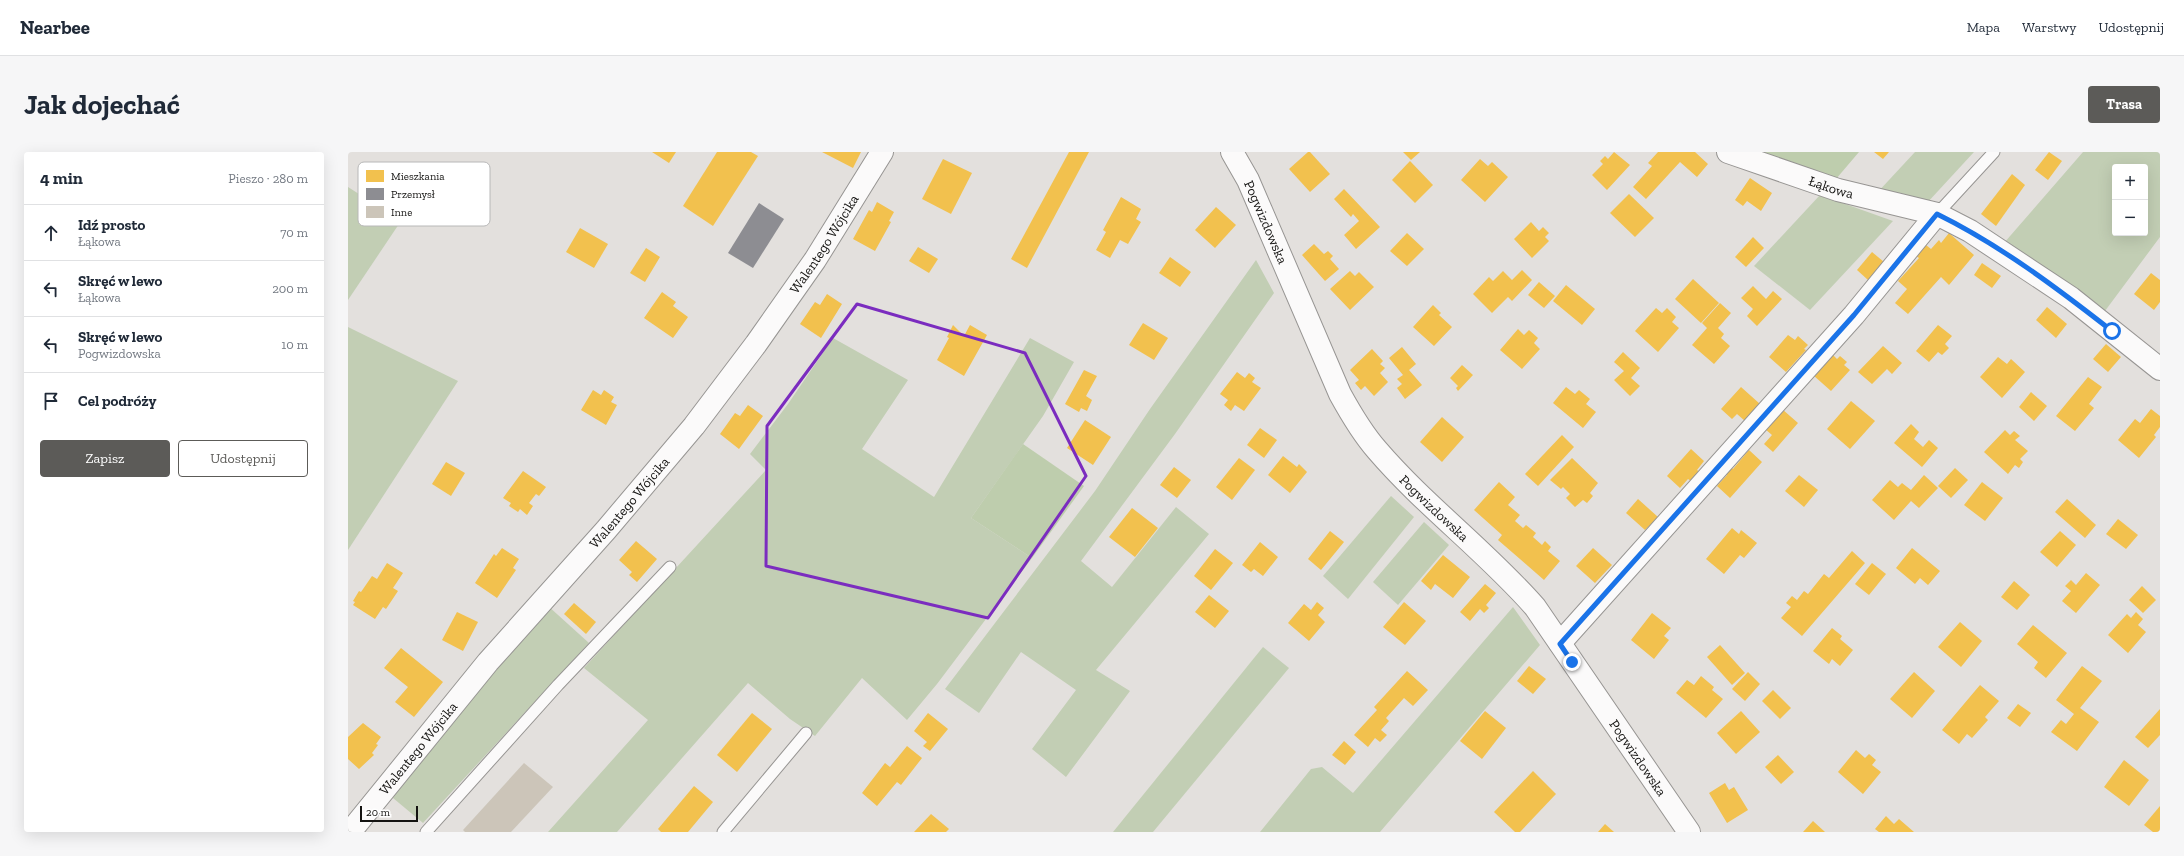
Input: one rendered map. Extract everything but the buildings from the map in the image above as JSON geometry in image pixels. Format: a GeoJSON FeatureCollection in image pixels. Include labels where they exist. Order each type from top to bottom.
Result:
{"type":"FeatureCollection","features":[{"type":"Feature","properties":{"kind":"street","name":"Walentego Wójcika"},"geometry":{"type":"LineString","coordinates":[[350,832],[488,662],[606,530],[694,426],[756,344],[815,260],[882,152]]}},
{"type":"Feature","properties":{"kind":"street","name":"Pogwizdowska"},"geometry":{"type":"LineString","coordinates":[[1232,152],[1248,180],[1337,388],[1356,422],[1376,449],[1396,471],[1515,585],[1535,607],[1689,832]]}},
{"type":"Feature","properties":{"kind":"street","name":"Łąkowa"},"geometry":{"type":"LineString","coordinates":[[1728,152],[1838,190],[1937,214],[1970,231],[2071,298],[2160,368]]}},
{"type":"Feature","properties":{"kind":"street"},"geometry":{"type":"LineString","coordinates":[[1560,644],[1854,315],[1937,214]]}},
{"type":"Feature","properties":{"kind":"lane"},"geometry":{"type":"LineString","coordinates":[[1937,214],[1994,152]]}},
{"type":"Feature","properties":{"kind":"lane"},"geometry":{"type":"LineString","coordinates":[[426,832],[558,685],[670,567]]}},
{"type":"Feature","properties":{"kind":"lane"},"geometry":{"type":"LineString","coordinates":[[723,832],[806,733]]}},
{"type":"Feature","properties":{"kind":"highlighted area"},"geometry":{"type":"Polygon","coordinates":[[[857,304],[1025,353],[1086,476],[988,618],[766,566],[767,426],[857,304]]]}},
{"type":"Feature","properties":{"kind":"green space"},"geometry":{"type":"Polygon","coordinates":[[[1750,152],[1859,152],[1836,179],[1750,152]]]}},
{"type":"Feature","properties":{"kind":"green space"},"geometry":{"type":"Polygon","coordinates":[[[1915,152],[1974,152],[1927,203],[1876,194],[1915,152]]]}},
{"type":"Feature","properties":{"kind":"green space"},"geometry":{"type":"Polygon","coordinates":[[[2083,152],[2160,152],[2160,237],[2102,315],[2004,243],[2083,152]]]}},
{"type":"Feature","properties":{"kind":"green space"},"geometry":{"type":"Polygon","coordinates":[[[348,187],[358,193],[358,226],[398,226],[348,300],[348,187]]]}},
{"type":"Feature","properties":{"kind":"green space"},"geometry":{"type":"Polygon","coordinates":[[[1820,195],[1893,221],[1810,310],[1754,266],[1820,195]]]}},
{"type":"Feature","properties":{"kind":"green space"},"geometry":{"type":"Polygon","coordinates":[[[1256,260],[1274,293],[1175,434],[1081,561],[1112,587],[1176,507],[1209,534],[1096,670],[1130,691],[1066,777],[1032,749],[1076,690],[1021,652],[979,713],[945,689],[1095,491],[1150,409],[1256,260]]]}},
{"type":"Feature","properties":{"kind":"green space"},"geometry":{"type":"Polygon","coordinates":[[[348,327],[458,381],[348,550],[348,327]]]}},
{"type":"Feature","properties":{"kind":"green space"},"geometry":{"type":"Polygon","coordinates":[[[833,338],[908,380],[862,449],[934,497],[1030,338],[1074,362],[1043,416],[971,518],[1032,558],[937,684],[907,720],[862,678],[815,736],[790,719],[748,683],[617,832],[548,832],[648,720],[584,668],[766,470],[750,454],[788,404],[833,338]]]}},
{"type":"Feature","properties":{"kind":"green space"},"geometry":{"type":"Polygon","coordinates":[[[1023,444],[1084,486],[1032,558],[971,518],[1023,444]]]}},
{"type":"Feature","properties":{"kind":"green space"},"geometry":{"type":"Polygon","coordinates":[[[1391,496],[1414,517],[1348,599],[1323,576],[1391,496]]]}},
{"type":"Feature","properties":{"kind":"green space"},"geometry":{"type":"Polygon","coordinates":[[[1424,522],[1449,545],[1398,605],[1373,582],[1424,522]]]}},
{"type":"Feature","properties":{"kind":"green space"},"geometry":{"type":"Polygon","coordinates":[[[547,605],[589,643],[423,823],[387,793],[547,605]]]}},
{"type":"Feature","properties":{"kind":"green space"},"geometry":{"type":"Polygon","coordinates":[[[1513,607],[1540,645],[1380,832],[1260,832],[1311,769],[1322,767],[1353,793],[1513,607]]]}},
{"type":"Feature","properties":{"kind":"green space"},"geometry":{"type":"Polygon","coordinates":[[[1263,647],[1289,668],[1153,832],[1113,832],[1263,647]]]}},
{"type":"Feature","properties":{"kind":"route"},"geometry":{"type":"LineString","coordinates":[[1572,662],[1560,644],[1854,315],[1937,214],[1970,231],[2071,298],[2112,331]]}}]}
